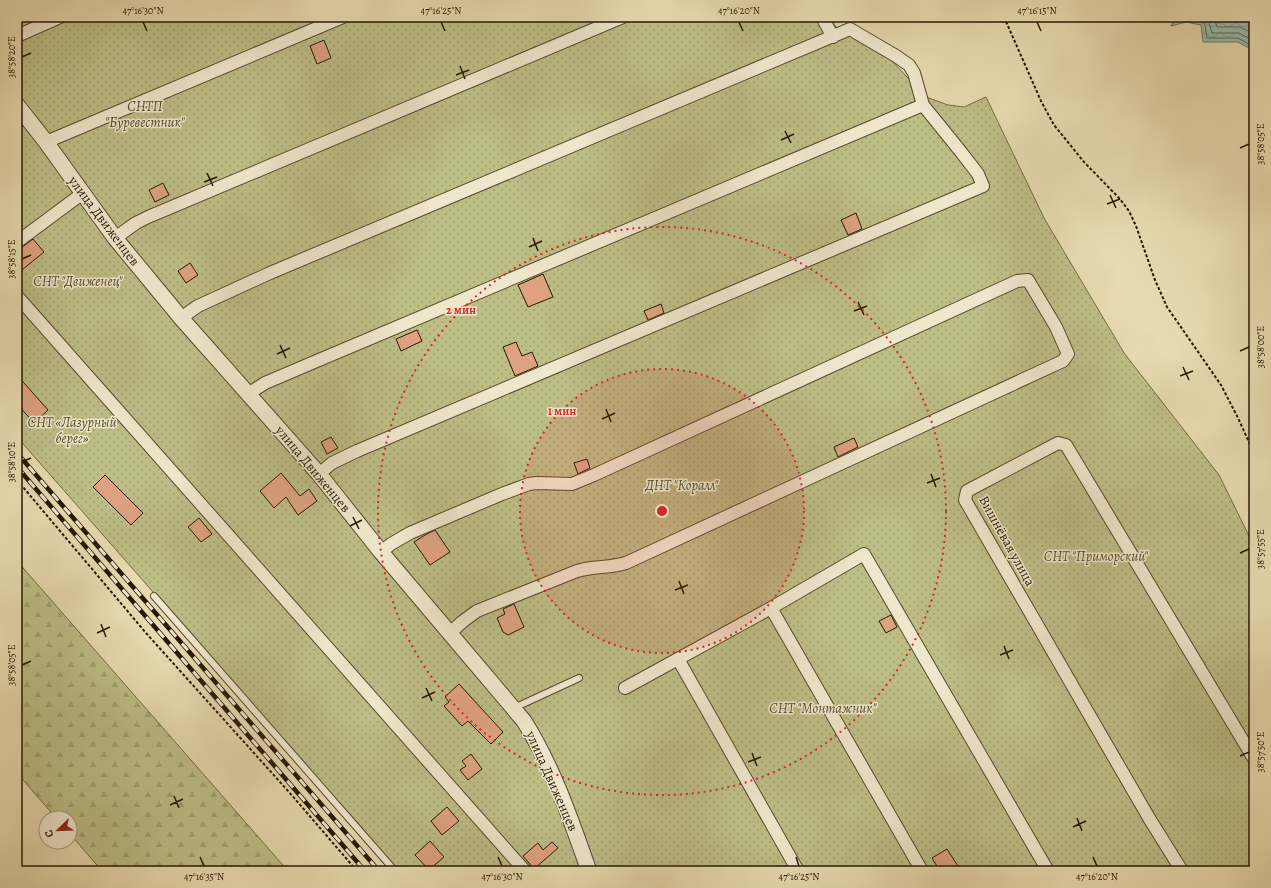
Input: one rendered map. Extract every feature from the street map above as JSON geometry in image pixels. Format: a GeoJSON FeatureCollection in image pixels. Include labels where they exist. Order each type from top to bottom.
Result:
{"type":"FeatureCollection","features":[{"type":"Feature","properties":{"kind":"street"},"geometry":{"type":"LineString","coordinates":[[17,36],[60,17]]}},
{"type":"Feature","properties":{"kind":"street"},"geometry":{"type":"LineString","coordinates":[[46,142],[344,17]]}},
{"type":"Feature","properties":{"kind":"street"},"geometry":{"type":"LineString","coordinates":[[115,238],[136,223],[148,217],[623,17]]}},
{"type":"Feature","properties":{"kind":"street"},"geometry":{"type":"LineString","coordinates":[[822,17],[833,37]]}},
{"type":"Feature","properties":{"kind":"street"},"geometry":{"type":"LineString","coordinates":[[181,318],[198,306],[263,276],[850,29],[908,65],[914,73],[923,105],[978,174],[983,186],[357,451],[332,463],[319,474]]}},
{"type":"Feature","properties":{"kind":"street","name":"улица Движенцев"},"geometry":{"type":"LineString","coordinates":[[17,105],[46,142],[115,238],[181,318],[319,474],[381,552],[514,708],[528,727],[542,751],[574,827],[589,871]]}},
{"type":"Feature","properties":{"kind":"street"},"geometry":{"type":"LineString","coordinates":[[248,394],[265,383],[923,105]]}},
{"type":"Feature","properties":{"kind":"street"},"geometry":{"type":"LineString","coordinates":[[17,242],[83,194]]}},
{"type":"Feature","properties":{"kind":"street"},"geometry":{"type":"LineString","coordinates":[[381,552],[410,533],[529,484],[572,484],[594,475],[1017,281],[1028,280],[1056,327],[1068,354],[1064,361],[626,563],[609,567],[584,569],[477,611],[450,633]]}},
{"type":"Feature","properties":{"kind":"street"},"geometry":{"type":"LineString","coordinates":[[17,296],[525,871]]}},
{"type":"Feature","properties":{"kind":"street","name":"Вишнёвая улица"},"geometry":{"type":"LineString","coordinates":[[1182,871],[1149,818],[965,500],[968,491],[1058,442],[1066,445],[1254,759]]}},
{"type":"Feature","properties":{"kind":"street"},"geometry":{"type":"LineString","coordinates":[[625,688],[771,608],[864,554],[1048,871]]}},
{"type":"Feature","properties":{"kind":"street"},"geometry":{"type":"LineString","coordinates":[[771,608],[922,871]]}},
{"type":"Feature","properties":{"kind":"street"},"geometry":{"type":"LineString","coordinates":[[678,659],[798,871]]}},
{"type":"Feature","properties":{"kind":"lane"},"geometry":{"type":"LineString","coordinates":[[154,596],[396,871]]}},
{"type":"Feature","properties":{"kind":"lane"},"geometry":{"type":"LineString","coordinates":[[514,708],[579,678]]}},
{"type":"Feature","properties":{"kind":"path"},"geometry":{"type":"LineString","coordinates":[[1004,17],[1041,101],[1054,125],[1084,162],[1120,199],[1129,211],[1136,226],[1155,280],[1167,307],[1220,385],[1238,418],[1254,453]]}},
{"type":"Feature","properties":{"kind":"path"},"geometry":{"type":"LineString","coordinates":[[17,480],[146,633],[289,792],[357,871]]}},
{"type":"Feature","properties":{"kind":"green space"},"geometry":{"type":"Polygon","coordinates":[[[17,17],[830,17],[836,27],[888,57],[926,97],[948,105],[964,107],[986,97],[1044,218],[1124,353],[1219,475],[1254,546],[1254,871],[398,871],[17,437],[17,17]]]}},
{"type":"Feature","properties":{"kind":"green space"},"geometry":{"type":"Polygon","coordinates":[[[17,561],[288,871],[102,871],[78,843],[78,810],[49,810],[17,773],[17,561]]]}},
{"type":"Feature","properties":{"kind":"water"},"geometry":{"type":"Polygon","coordinates":[[[1175,17],[1254,17],[1254,51],[1238,42],[1203,42],[1201,25],[1186,22],[1171,26],[1175,17]]]}},
{"type":"Feature","properties":{"kind":"building"},"geometry":{"type":"Polygon","coordinates":[[[324,40],[331,58],[317,64],[310,46],[324,40]]]}},
{"type":"Feature","properties":{"kind":"building"},"geometry":{"type":"Polygon","coordinates":[[[163,183],[169,195],[155,202],[149,190],[163,183]]]}},
{"type":"Feature","properties":{"kind":"building"},"geometry":{"type":"Polygon","coordinates":[[[856,213],[862,229],[848,235],[841,220],[856,213]]]}},
{"type":"Feature","properties":{"kind":"building"},"geometry":{"type":"Polygon","coordinates":[[[33,239],[44,252],[17,274],[17,251],[33,239]]]}},
{"type":"Feature","properties":{"kind":"building"},"geometry":{"type":"Polygon","coordinates":[[[190,263],[198,275],[186,283],[178,271],[190,263]]]}},
{"type":"Feature","properties":{"kind":"building"},"geometry":{"type":"Polygon","coordinates":[[[543,274],[553,297],[528,307],[518,285],[543,274]]]}},
{"type":"Feature","properties":{"kind":"building"},"geometry":{"type":"Polygon","coordinates":[[[661,304],[664,313],[648,320],[644,311],[661,304]]]}},
{"type":"Feature","properties":{"kind":"building"},"geometry":{"type":"Polygon","coordinates":[[[417,330],[422,341],[401,351],[396,339],[417,330]]]}},
{"type":"Feature","properties":{"kind":"building"},"geometry":{"type":"Polygon","coordinates":[[[516,342],[522,356],[532,352],[538,366],[515,376],[503,347],[516,342]]]}},
{"type":"Feature","properties":{"kind":"building"},"geometry":{"type":"Polygon","coordinates":[[[17,375],[48,410],[34,423],[17,404],[17,375]]]}},
{"type":"Feature","properties":{"kind":"building"},"geometry":{"type":"Polygon","coordinates":[[[331,437],[338,448],[327,454],[321,442],[331,437]]]}},
{"type":"Feature","properties":{"kind":"building"},"geometry":{"type":"Polygon","coordinates":[[[854,438],[858,447],[838,457],[834,447],[854,438]]]}},
{"type":"Feature","properties":{"kind":"building"},"geometry":{"type":"Polygon","coordinates":[[[587,459],[590,468],[578,474],[574,463],[587,459]]]}},
{"type":"Feature","properties":{"kind":"building"},"geometry":{"type":"Polygon","coordinates":[[[281,473],[300,496],[309,489],[317,501],[298,515],[286,497],[274,508],[260,491],[281,473]]]}},
{"type":"Feature","properties":{"kind":"building"},"geometry":{"type":"Polygon","coordinates":[[[105,475],[143,513],[131,525],[93,487],[105,475]]]}},
{"type":"Feature","properties":{"kind":"building"},"geometry":{"type":"Polygon","coordinates":[[[199,518],[212,534],[201,542],[188,527],[199,518]]]}},
{"type":"Feature","properties":{"kind":"building"},"geometry":{"type":"Polygon","coordinates":[[[435,530],[450,552],[430,565],[414,542],[435,530]]]}},
{"type":"Feature","properties":{"kind":"building"},"geometry":{"type":"Polygon","coordinates":[[[514,604],[524,627],[508,635],[503,632],[497,618],[505,614],[503,609],[514,604]]]}},
{"type":"Feature","properties":{"kind":"building"},"geometry":{"type":"Polygon","coordinates":[[[891,615],[897,627],[886,633],[879,621],[891,615]]]}},
{"type":"Feature","properties":{"kind":"building"},"geometry":{"type":"Polygon","coordinates":[[[459,684],[503,732],[491,744],[468,721],[462,726],[444,706],[449,702],[445,697],[459,684]]]}},
{"type":"Feature","properties":{"kind":"building"},"geometry":{"type":"Polygon","coordinates":[[[471,754],[482,769],[468,780],[460,770],[466,766],[462,761],[471,754]]]}},
{"type":"Feature","properties":{"kind":"building"},"geometry":{"type":"Polygon","coordinates":[[[447,807],[459,821],[442,835],[431,821],[447,807]]]}},
{"type":"Feature","properties":{"kind":"building"},"geometry":{"type":"Polygon","coordinates":[[[430,841],[444,857],[429,870],[415,855],[430,841]]]}},
{"type":"Feature","properties":{"kind":"building"},"geometry":{"type":"Polygon","coordinates":[[[552,842],[558,848],[534,869],[523,856],[538,843],[543,850],[552,842]]]}},
{"type":"Feature","properties":{"kind":"building"},"geometry":{"type":"Polygon","coordinates":[[[947,849],[961,871],[940,871],[932,858],[947,849]]]}},
{"type":"Feature","properties":{"kind":"railway"},"geometry":{"type":"LineString","coordinates":[[17,453],[379,871]]}},
{"type":"Feature","properties":{"kind":"railway"},"geometry":{"type":"LineString","coordinates":[[17,467],[365,871]]}},
{"type":"Feature","properties":{"kind":"park label","name":"СНТП \"Буревестник\""},"geometry":{"type":"Point","coordinates":[145,114]}},
{"type":"Feature","properties":{"kind":"park label","name":"СНТ \"Движенец\""},"geometry":{"type":"Point","coordinates":[78,281]}},
{"type":"Feature","properties":{"kind":"park label","name":"СНТ «Лазурный берег»"},"geometry":{"type":"Point","coordinates":[72,430]}},
{"type":"Feature","properties":{"kind":"park label","name":"ДНТ \"Коралл\""},"geometry":{"type":"Point","coordinates":[682,485]}},
{"type":"Feature","properties":{"kind":"park label","name":"СНТ \"Приморский\""},"geometry":{"type":"Point","coordinates":[1096,556]}},
{"type":"Feature","properties":{"kind":"park label","name":"СНТ \"Монтажник\""},"geometry":{"type":"Point","coordinates":[823,708]}}]}
